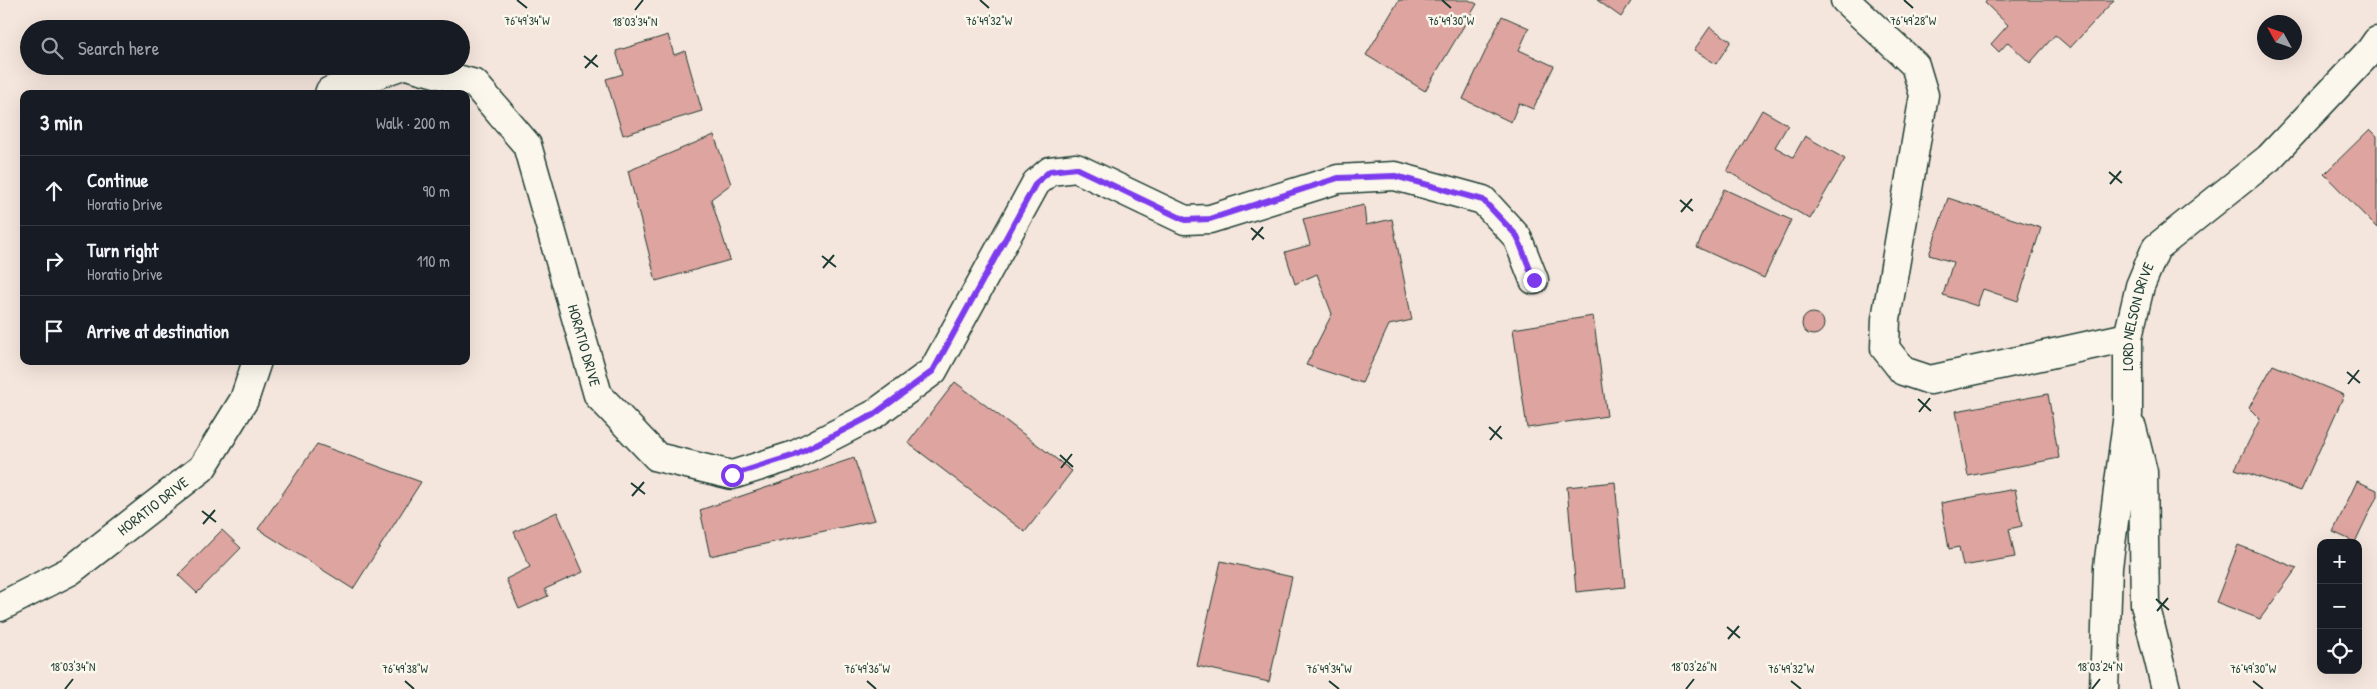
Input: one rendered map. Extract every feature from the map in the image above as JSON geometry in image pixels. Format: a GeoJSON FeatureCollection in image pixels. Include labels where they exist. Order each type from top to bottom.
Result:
{"type":"FeatureCollection","features":[{"type":"Feature","properties":{"kind":"street"},"geometry":{"type":"LineString","coordinates":[[1845,0],[1915,65],[1924,95],[1886,319],[1885,348],[1903,371],[1930,380],[2128,337]]}},
{"type":"Feature","properties":{"kind":"street","name":"LORD NELSON DRIVE"},"geometry":{"type":"LineString","coordinates":[[2104,689],[2108,568],[2128,414],[2128,337],[2140,286],[2156,248],[2269,158],[2370,51],[2377,41]]}},
{"type":"Feature","properties":{"kind":"street"},"geometry":{"type":"LineString","coordinates":[[333,90],[375,75]]}},
{"type":"Feature","properties":{"kind":"street","name":"HORATIO DRIVE"},"geometry":{"type":"LineString","coordinates":[[442,75],[475,84],[527,145],[598,395],[657,457],[732,475],[795,455],[873,415],[933,371],[1036,183],[1050,171],[1076,168],[1185,220],[1210,219],[1338,178],[1395,176],[1483,200],[1517,236],[1534,280]]}},
{"type":"Feature","properties":{"kind":"street","name":"HORATIO DRIVE"},"geometry":{"type":"LineString","coordinates":[[0,607],[70,571],[202,468],[244,400],[256,365]]}},
{"type":"Feature","properties":{"kind":"street"},"geometry":{"type":"LineString","coordinates":[[2128,414],[2143,472],[2145,604],[2166,689]]}},
{"type":"Feature","properties":{"kind":"building"},"geometry":{"type":"Polygon","coordinates":[[[1399,0],[1469,0],[1477,4],[1425,91],[1366,55],[1399,0]]]}},
{"type":"Feature","properties":{"kind":"building"},"geometry":{"type":"Polygon","coordinates":[[[1597,0],[1632,0],[1621,17],[1597,0]]]}},
{"type":"Feature","properties":{"kind":"building"},"geometry":{"type":"Polygon","coordinates":[[[1987,0],[2114,0],[2070,48],[2055,35],[2030,63],[2008,42],[1999,52],[1991,44],[2008,25],[1985,3],[1987,0]]]}},
{"type":"Feature","properties":{"kind":"building"},"geometry":{"type":"Polygon","coordinates":[[[1502,16],[1529,28],[1519,50],[1554,66],[1533,109],[1519,103],[1511,122],[1463,99],[1502,16]]]}},
{"type":"Feature","properties":{"kind":"building"},"geometry":{"type":"Polygon","coordinates":[[[1710,27],[1731,41],[1716,64],[1694,50],[1710,27]]]}},
{"type":"Feature","properties":{"kind":"building"},"geometry":{"type":"Polygon","coordinates":[[[668,35],[674,55],[685,51],[702,111],[623,135],[606,79],[623,74],[616,51],[668,35]]]}},
{"type":"Feature","properties":{"kind":"building"},"geometry":{"type":"Polygon","coordinates":[[[1762,110],[1788,125],[1775,147],[1793,157],[1805,136],[1845,159],[1810,219],[1727,171],[1762,110]]]}},
{"type":"Feature","properties":{"kind":"building"},"geometry":{"type":"Polygon","coordinates":[[[2370,129],[2377,136],[2377,228],[2324,174],[2370,129]]]}},
{"type":"Feature","properties":{"kind":"building"},"geometry":{"type":"Polygon","coordinates":[[[714,135],[731,184],[711,199],[730,260],[656,281],[628,171],[714,135]]]}},
{"type":"Feature","properties":{"kind":"building"},"geometry":{"type":"Polygon","coordinates":[[[1724,189],[1791,220],[1764,278],[1697,247],[1724,189]]]}},
{"type":"Feature","properties":{"kind":"building"},"geometry":{"type":"Polygon","coordinates":[[[1948,198],[2041,228],[2018,301],[1983,289],[1977,306],[1943,295],[1953,262],[1929,255],[1948,198]]]}},
{"type":"Feature","properties":{"kind":"building"},"geometry":{"type":"Polygon","coordinates":[[[1364,205],[1366,225],[1392,219],[1412,320],[1389,325],[1362,383],[1306,365],[1332,314],[1317,274],[1295,284],[1285,252],[1310,245],[1303,219],[1364,205]]]}},
{"type":"Feature","properties":{"kind":"building"},"geometry":{"type":"Polygon","coordinates":[[[1813,313],[1821,316],[1824,324],[1821,332],[1813,335],[1805,332],[1802,324],[1805,316],[1813,313]]]}},
{"type":"Feature","properties":{"kind":"building"},"geometry":{"type":"Polygon","coordinates":[[[1593,316],[1607,416],[1527,428],[1513,329],[1593,316]]]}},
{"type":"Feature","properties":{"kind":"building"},"geometry":{"type":"Polygon","coordinates":[[[2273,365],[2344,395],[2301,491],[2235,469],[2260,419],[2249,408],[2273,365]]]}},
{"type":"Feature","properties":{"kind":"building"},"geometry":{"type":"Polygon","coordinates":[[[955,382],[1072,471],[1025,532],[908,443],[955,382]]]}},
{"type":"Feature","properties":{"kind":"building"},"geometry":{"type":"Polygon","coordinates":[[[2048,394],[2059,458],[1968,476],[1956,411],[2048,394]]]}},
{"type":"Feature","properties":{"kind":"building"},"geometry":{"type":"Polygon","coordinates":[[[317,444],[421,482],[353,589],[258,529],[317,444]]]}},
{"type":"Feature","properties":{"kind":"building"},"geometry":{"type":"Polygon","coordinates":[[[854,458],[875,520],[710,556],[700,510],[854,458]]]}},
{"type":"Feature","properties":{"kind":"building"},"geometry":{"type":"Polygon","coordinates":[[[2357,481],[2377,490],[2377,496],[2356,539],[2348,539],[2333,532],[2357,481]]]}},
{"type":"Feature","properties":{"kind":"building"},"geometry":{"type":"Polygon","coordinates":[[[1615,482],[1625,587],[1576,592],[1567,487],[1615,482]]]}},
{"type":"Feature","properties":{"kind":"building"},"geometry":{"type":"Polygon","coordinates":[[[2015,489],[2022,526],[2009,529],[2015,557],[1963,566],[1959,547],[1949,549],[1941,503],[2015,489]]]}},
{"type":"Feature","properties":{"kind":"building"},"geometry":{"type":"Polygon","coordinates":[[[557,512],[583,572],[545,589],[548,596],[519,609],[506,579],[530,567],[514,532],[557,512]]]}},
{"type":"Feature","properties":{"kind":"building"},"geometry":{"type":"Polygon","coordinates":[[[222,530],[241,548],[197,593],[178,575],[222,530]]]}},
{"type":"Feature","properties":{"kind":"building"},"geometry":{"type":"Polygon","coordinates":[[[2238,545],[2297,568],[2260,619],[2216,602],[2238,545]]]}},
{"type":"Feature","properties":{"kind":"building"},"geometry":{"type":"Polygon","coordinates":[[[1221,561],[1292,577],[1269,682],[1197,666],[1221,561]]]}},
{"type":"Feature","properties":{"kind":"route"},"geometry":{"type":"LineString","coordinates":[[732,475],[795,455],[873,415],[933,371],[1036,183],[1050,171],[1076,168],[1185,220],[1210,219],[1338,178],[1395,176],[1483,200],[1517,236],[1534,280]]}}]}
